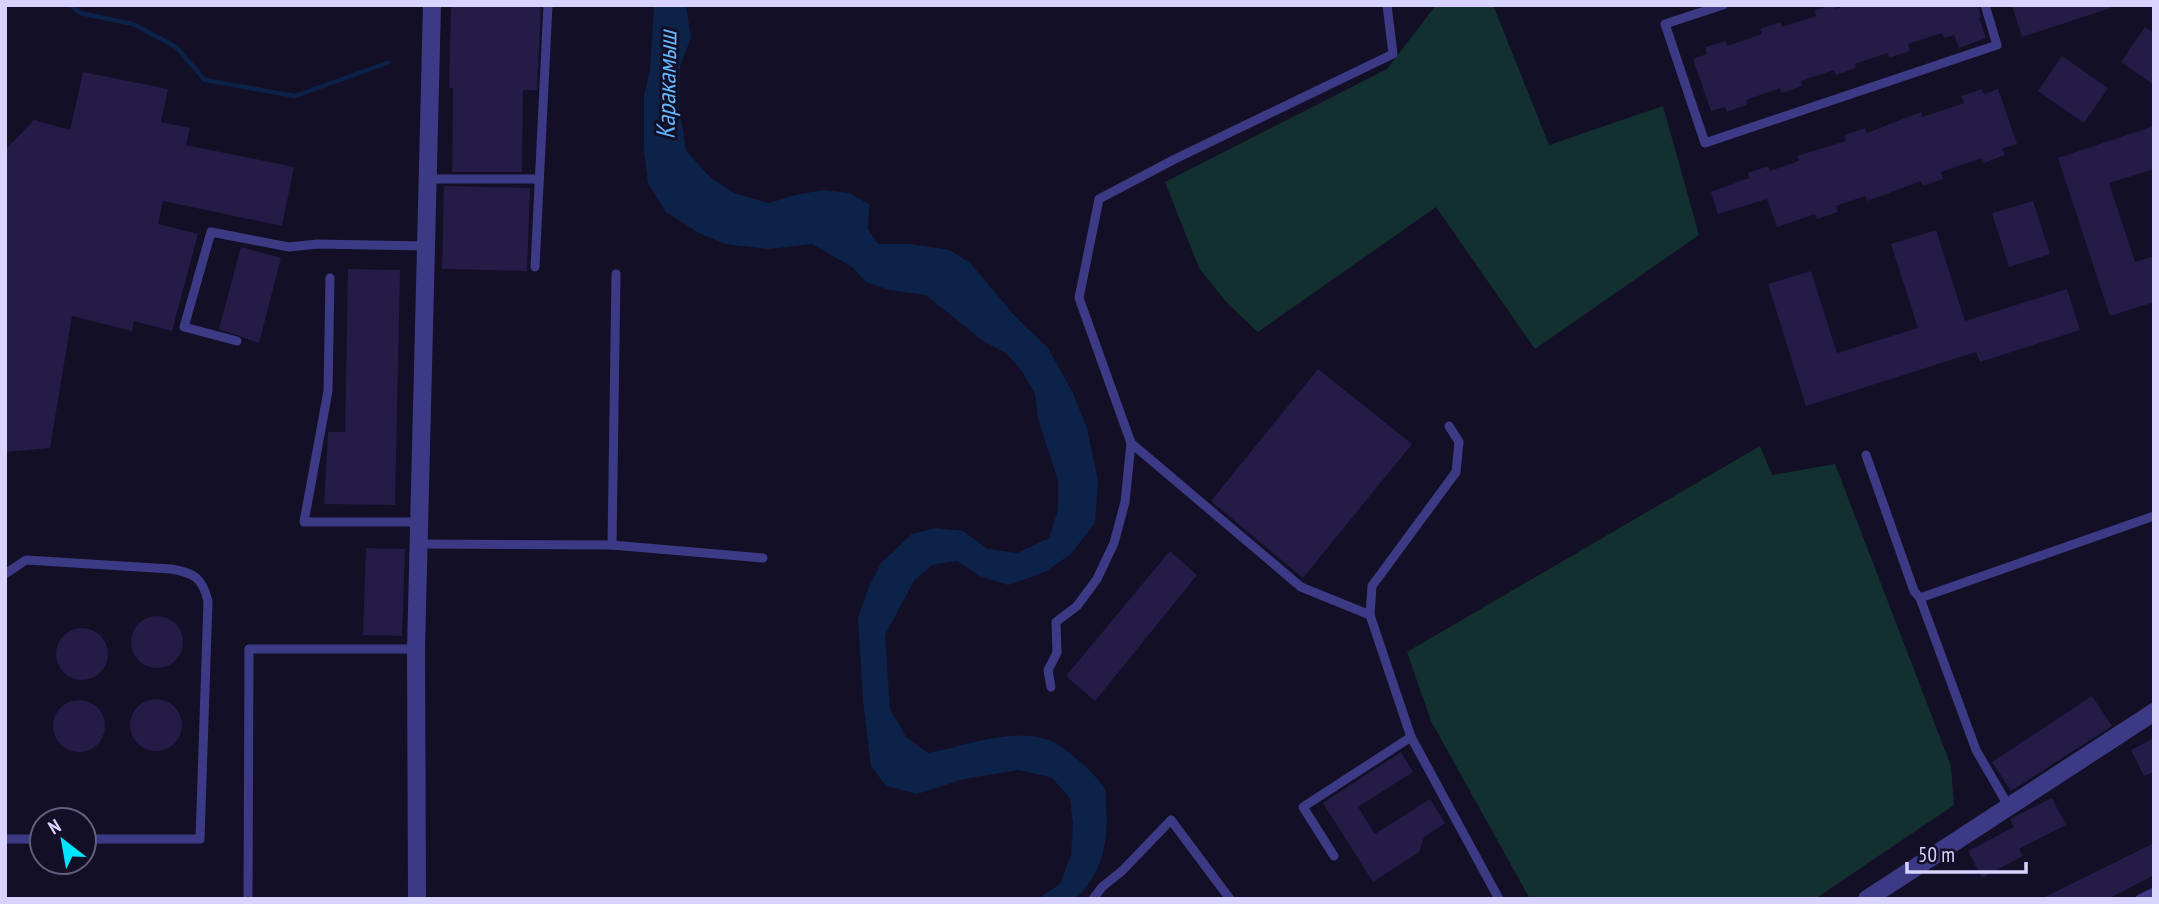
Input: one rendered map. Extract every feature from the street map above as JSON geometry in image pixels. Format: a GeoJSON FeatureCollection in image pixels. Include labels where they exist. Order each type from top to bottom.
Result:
{"type":"FeatureCollection","features":[{"type":"Feature","properties":{"kind":"street"},"geometry":{"type":"LineString","coordinates":[[417,899],[416,649],[432,5]]}},
{"type":"Feature","properties":{"kind":"street"},"geometry":{"type":"LineString","coordinates":[[1867,899],[2154,712]]}},
{"type":"Feature","properties":{"kind":"lane"},"geometry":{"type":"LineString","coordinates":[[535,267],[548,5]]}},
{"type":"Feature","properties":{"kind":"lane"},"geometry":{"type":"LineString","coordinates":[[1051,687],[1048,670],[1057,653],[1056,622],[1077,606],[1097,579],[1114,543],[1125,502],[1131,443],[1079,298],[1099,199],[1175,159],[1394,54],[1387,5]]}},
{"type":"Feature","properties":{"kind":"lane"},"geometry":{"type":"LineString","coordinates":[[1723,5],[1665,24],[1705,143],[1997,45],[1985,5]]}},
{"type":"Feature","properties":{"kind":"lane"},"geometry":{"type":"LineString","coordinates":[[428,179],[539,179]]}},
{"type":"Feature","properties":{"kind":"lane"},"geometry":{"type":"LineString","coordinates":[[237,341],[184,327],[211,232],[289,247],[317,244],[426,246]]}},
{"type":"Feature","properties":{"kind":"lane"},"geometry":{"type":"LineString","coordinates":[[612,545],[616,274]]}},
{"type":"Feature","properties":{"kind":"lane"},"geometry":{"type":"LineString","coordinates":[[330,278],[328,391],[304,522],[419,523]]}},
{"type":"Feature","properties":{"kind":"lane"},"geometry":{"type":"LineString","coordinates":[[1449,426],[1459,442],[1456,472],[1372,586],[1370,615],[1411,737],[1499,899]]}},
{"type":"Feature","properties":{"kind":"lane"},"geometry":{"type":"LineString","coordinates":[[1131,443],[1301,587],[1370,615]]}},
{"type":"Feature","properties":{"kind":"lane"},"geometry":{"type":"LineString","coordinates":[[1866,455],[1914,591],[1920,598],[1976,750],[2009,807]]}},
{"type":"Feature","properties":{"kind":"lane"},"geometry":{"type":"LineString","coordinates":[[1920,598],[2154,516]]}},
{"type":"Feature","properties":{"kind":"lane"},"geometry":{"type":"LineString","coordinates":[[419,544],[612,545],[763,558]]}},
{"type":"Feature","properties":{"kind":"lane"},"geometry":{"type":"LineString","coordinates":[[5,574],[26,560],[171,569],[191,573],[205,587],[208,601],[201,839],[98,839]]}},
{"type":"Feature","properties":{"kind":"lane"},"geometry":{"type":"LineString","coordinates":[[248,899],[250,649],[416,649]]}},
{"type":"Feature","properties":{"kind":"lane"},"geometry":{"type":"LineString","coordinates":[[1334,856],[1303,807],[1411,737]]}},
{"type":"Feature","properties":{"kind":"lane"},"geometry":{"type":"LineString","coordinates":[[1093,899],[1171,820],[1230,899]]}},
{"type":"Feature","properties":{"kind":"lane"},"geometry":{"type":"LineString","coordinates":[[5,839],[28,839]]}},
{"type":"Feature","properties":{"kind":"lane"},"geometry":{"type":"LineString","coordinates":[[2140,899],[2154,891]]}},
{"type":"Feature","properties":{"kind":"green space"},"geometry":{"type":"Polygon","coordinates":[[[1436,5],[1493,5],[1549,145],[1663,106],[1699,235],[1535,349],[1436,207],[1258,332],[1227,303],[1199,268],[1165,182],[1387,69],[1436,5]]]}},
{"type":"Feature","properties":{"kind":"green space"},"geometry":{"type":"Polygon","coordinates":[[[1760,446],[1772,475],[1835,464],[1951,766],[1954,805],[1815,899],[1530,899],[1431,721],[1407,652],[1760,446]]]}},
{"type":"Feature","properties":{"kind":"water","name":"Каракамыш"},"geometry":{"type":"Polygon","coordinates":[[[654,5],[686,5],[691,38],[680,66],[679,106],[686,150],[710,177],[734,193],[769,203],[823,190],[849,193],[869,204],[868,229],[878,244],[909,244],[950,250],[971,264],[1013,314],[1048,348],[1073,393],[1087,428],[1098,481],[1095,523],[1071,554],[1045,572],[1008,585],[980,576],[957,561],[932,565],[914,581],[885,635],[890,709],[906,737],[928,753],[988,739],[1034,737],[1049,740],[1063,748],[1102,784],[1105,790],[1107,819],[1102,857],[1092,879],[1075,899],[1028,899],[1039,898],[1060,884],[1071,855],[1073,824],[1070,798],[1051,777],[1018,770],[964,779],[917,794],[886,786],[871,766],[863,701],[858,618],[881,563],[912,534],[935,528],[963,531],[988,549],[1017,553],[1049,538],[1058,510],[1058,480],[1038,419],[1035,394],[1022,371],[1006,353],[983,341],[926,295],[889,290],[866,282],[852,267],[812,244],[769,249],[725,244],[699,233],[666,212],[648,183],[644,150],[644,96],[650,70],[654,5]]]}},
{"type":"Feature","properties":{"kind":"building"},"geometry":{"type":"Polygon","coordinates":[[[451,5],[541,5],[537,90],[523,90],[522,172],[452,172],[453,88],[449,88],[451,5]]]}},
{"type":"Feature","properties":{"kind":"building"},"geometry":{"type":"Polygon","coordinates":[[[1835,5],[1836,9],[1847,5],[1978,5],[1986,38],[1959,48],[1954,35],[1944,38],[1942,33],[1908,44],[1910,51],[1889,58],[1888,53],[1855,64],[1856,68],[1836,75],[1834,70],[1801,81],[1802,86],[1782,93],[1780,88],[1746,100],[1747,105],[1727,112],[1725,107],[1711,111],[1693,59],[1707,54],[1705,47],[1726,41],[1727,46],[1762,34],[1760,29],[1781,22],[1782,27],[1816,16],[1814,11],[1835,5]]]}},
{"type":"Feature","properties":{"kind":"building"},"geometry":{"type":"Polygon","coordinates":[[[2012,5],[2110,5],[2111,8],[2022,37],[2012,5]]]}},
{"type":"Feature","properties":{"kind":"building"},"geometry":{"type":"Polygon","coordinates":[[[2145,27],[2154,33],[2154,85],[2121,62],[2145,27]]]}},
{"type":"Feature","properties":{"kind":"building"},"geometry":{"type":"Polygon","coordinates":[[[2062,56],[2108,88],[2084,123],[2038,91],[2062,56]]]}},
{"type":"Feature","properties":{"kind":"building"},"geometry":{"type":"Polygon","coordinates":[[[83,72],[168,89],[161,122],[190,128],[186,145],[294,167],[282,226],[163,201],[158,224],[198,234],[172,331],[134,321],[132,331],[72,316],[50,448],[5,452],[5,150],[34,120],[70,130],[83,72]]]}},
{"type":"Feature","properties":{"kind":"building"},"geometry":{"type":"Polygon","coordinates":[[[1982,89],[1984,94],[1998,89],[2017,144],[2002,149],[2005,155],[1984,163],[1982,158],[1941,172],[1943,179],[1923,186],[1921,181],[1867,201],[1865,196],[1836,206],[1838,212],[1817,219],[1815,214],[1777,227],[1767,199],[1718,214],[1711,192],[1749,178],[1748,173],[1768,166],[1770,171],[1799,161],[1797,156],[1846,141],[1844,135],[1865,128],[1867,133],[1921,112],[1922,117],[1964,103],[1961,96],[1982,89]]]}},
{"type":"Feature","properties":{"kind":"building"},"geometry":{"type":"Polygon","coordinates":[[[2154,126],[2154,169],[2109,183],[2135,262],[2154,256],[2154,302],[2110,316],[2058,158],[2154,126]]]}},
{"type":"Feature","properties":{"kind":"building"},"geometry":{"type":"Polygon","coordinates":[[[444,186],[530,188],[527,271],[442,269],[444,186]]]}},
{"type":"Feature","properties":{"kind":"building"},"geometry":{"type":"Polygon","coordinates":[[[2033,201],[2050,254],[2009,267],[1992,213],[2033,201]]]}},
{"type":"Feature","properties":{"kind":"building"},"geometry":{"type":"Polygon","coordinates":[[[1936,230],[1965,321],[2067,289],[2080,330],[1980,362],[1976,352],[1806,406],[1768,284],[1811,271],[1837,353],[1918,328],[1891,244],[1936,230]]]}},
{"type":"Feature","properties":{"kind":"building"},"geometry":{"type":"Polygon","coordinates":[[[241,247],[281,258],[259,343],[219,329],[241,247]]]}},
{"type":"Feature","properties":{"kind":"building"},"geometry":{"type":"Polygon","coordinates":[[[348,269],[400,270],[395,505],[324,504],[328,432],[345,432],[348,269]]]}},
{"type":"Feature","properties":{"kind":"building"},"geometry":{"type":"Polygon","coordinates":[[[1318,369],[1412,444],[1303,578],[1211,501],[1318,369]]]}},
{"type":"Feature","properties":{"kind":"building"},"geometry":{"type":"Polygon","coordinates":[[[366,548],[405,549],[402,636],[363,635],[366,548]]]}},
{"type":"Feature","properties":{"kind":"building"},"geometry":{"type":"Polygon","coordinates":[[[1170,551],[1197,575],[1095,701],[1066,676],[1170,551]]]}},
{"type":"Feature","properties":{"kind":"building"},"geometry":{"type":"Polygon","coordinates":[[[157,616],[167,618],[175,624],[181,632],[181,652],[175,660],[167,666],[157,668],[147,666],[139,660],[133,652],[131,642],[133,632],[139,624],[147,618],[157,616]]]}},
{"type":"Feature","properties":{"kind":"building"},"geometry":{"type":"Polygon","coordinates":[[[82,628],[92,630],[100,636],[106,644],[106,664],[100,672],[92,678],[82,680],[72,678],[64,672],[58,664],[56,654],[58,644],[64,636],[72,630],[82,628]]]}},
{"type":"Feature","properties":{"kind":"building"},"geometry":{"type":"Polygon","coordinates":[[[2092,696],[2112,726],[2011,791],[1992,762],[2092,696]]]}},
{"type":"Feature","properties":{"kind":"building"},"geometry":{"type":"Polygon","coordinates":[[[156,699],[166,701],[174,707],[180,715],[180,735],[174,743],[166,749],[156,751],[146,749],[138,743],[132,735],[130,725],[132,715],[138,707],[146,701],[156,699]]]}},
{"type":"Feature","properties":{"kind":"building"},"geometry":{"type":"Polygon","coordinates":[[[79,700],[89,702],[97,708],[103,716],[103,736],[97,744],[89,750],[79,752],[69,750],[61,744],[55,736],[53,726],[55,716],[61,708],[69,702],[79,700]]]}},
{"type":"Feature","properties":{"kind":"building"},"geometry":{"type":"Polygon","coordinates":[[[2154,738],[2154,772],[2144,776],[2131,750],[2154,738]]]}},
{"type":"Feature","properties":{"kind":"building"},"geometry":{"type":"Polygon","coordinates":[[[1401,752],[1413,772],[1358,807],[1375,834],[1430,799],[1445,823],[1424,837],[1419,852],[1373,882],[1323,803],[1401,752]]]}},
{"type":"Feature","properties":{"kind":"building"},"geometry":{"type":"Polygon","coordinates":[[[2052,798],[2066,825],[2019,849],[2023,856],[1982,878],[1968,851],[2014,827],[2010,819],[2052,798]]]}},
{"type":"Feature","properties":{"kind":"building"},"geometry":{"type":"Polygon","coordinates":[[[2154,843],[2154,875],[2108,899],[2041,899],[2154,843]]]}},
{"type":"Feature","properties":{"kind":"waterway"},"geometry":{"type":"LineString","coordinates":[[71,5],[80,13],[133,24],[176,47],[205,80],[295,96],[387,63]]}}]}
